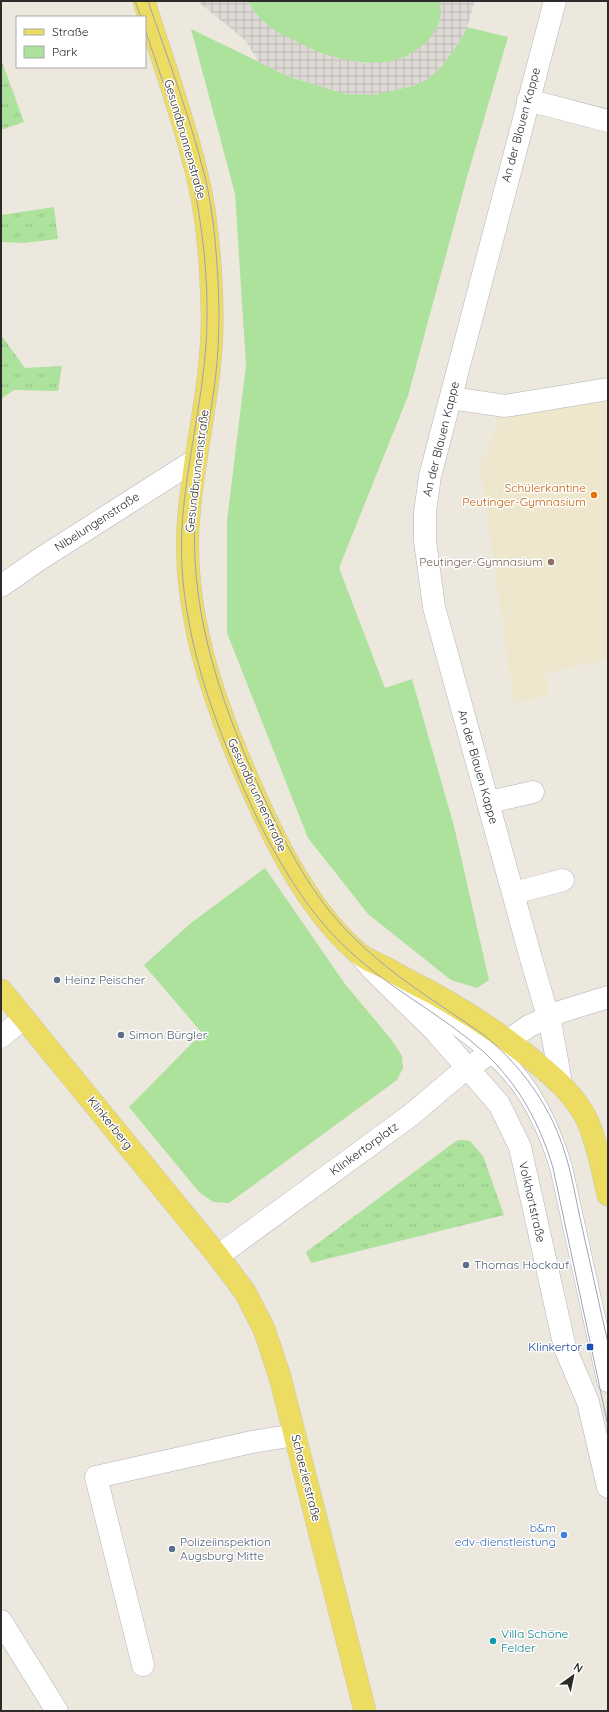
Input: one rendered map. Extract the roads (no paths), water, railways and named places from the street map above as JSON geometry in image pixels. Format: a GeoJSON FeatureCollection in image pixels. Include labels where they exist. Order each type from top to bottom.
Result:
{"type":"FeatureCollection","features":[{"type":"Feature","properties":{"kind":"main road","name":"Gesundbrunnenstraße"},"geometry":{"type":"LineString","coordinates":[[144,1],[195,165],[205,212],[209,243],[213,312],[211,352],[208,387],[188,517],[188,545],[190,586],[196,628],[212,688],[244,769],[287,860],[319,908],[360,955],[464,1010],[500,1046]]}},
{"type":"Feature","properties":{"kind":"main road","name":"Klinkerberg"},"geometry":{"type":"LineString","coordinates":[[1,990],[218,1256]]}},
{"type":"Feature","properties":{"kind":"main road"},"geometry":{"type":"LineString","coordinates":[[500,1046],[561,1083],[578,1105],[589,1124],[608,1195]]}},
{"type":"Feature","properties":{"kind":"main road","name":"Schaezlerstraße"},"geometry":{"type":"LineString","coordinates":[[218,1256],[245,1292],[264,1329],[280,1377],[365,1711]]}},
{"type":"Feature","properties":{"kind":"street","name":"An der Blauen Kappe"},"geometry":{"type":"LineString","coordinates":[[549,1018],[489,802],[450,669],[434,607],[425,541],[425,512],[430,476],[555,1]]}},
{"type":"Feature","properties":{"kind":"street"},"geometry":{"type":"LineString","coordinates":[[528,100],[608,121]]}},
{"type":"Feature","properties":{"kind":"street"},"geometry":{"type":"LineString","coordinates":[[451,398],[505,406],[608,389]]}},
{"type":"Feature","properties":{"kind":"street","name":"Nibelungenstraße"},"geometry":{"type":"LineString","coordinates":[[1,586],[40,559],[189,464],[195,464]]}},
{"type":"Feature","properties":{"kind":"street"},"geometry":{"type":"LineString","coordinates":[[489,802],[533,792]]}},
{"type":"Feature","properties":{"kind":"street"},"geometry":{"type":"LineString","coordinates":[[514,894],[563,880]]}},
{"type":"Feature","properties":{"kind":"street","name":"Gesundbrunnenstraße"},"geometry":{"type":"LineString","coordinates":[[360,955],[373,970],[435,1031],[468,1068]]}},
{"type":"Feature","properties":{"kind":"street","name":"Klinkertorplatz"},"geometry":{"type":"LineString","coordinates":[[218,1256],[411,1115],[468,1068],[529,1026],[560,1012],[608,998]]}},
{"type":"Feature","properties":{"kind":"street"},"geometry":{"type":"LineString","coordinates":[[1,1037],[24,1018]]}},
{"type":"Feature","properties":{"kind":"street"},"geometry":{"type":"LineString","coordinates":[[549,1018],[561,1083]]}},
{"type":"Feature","properties":{"kind":"street"},"geometry":{"type":"LineString","coordinates":[[500,1046],[515,1075],[542,1118],[556,1149],[608,1381]]}},
{"type":"Feature","properties":{"kind":"street","name":"Volkhartstraße"},"geometry":{"type":"LineString","coordinates":[[468,1068],[499,1104],[520,1146],[565,1348],[588,1402],[608,1487]]}},
{"type":"Feature","properties":{"kind":"street"},"geometry":{"type":"LineString","coordinates":[[143,1665],[96,1476],[252,1442],[295,1435]]}},
{"type":"Feature","properties":{"kind":"street"},"geometry":{"type":"LineString","coordinates":[[1,1621],[58,1711]]}},
{"type":"Feature","properties":{"kind":"tram line"},"geometry":{"type":"LineString","coordinates":[[135,1],[141,16]]}},
{"type":"Feature","properties":{"kind":"tram line"},"geometry":{"type":"LineString","coordinates":[[148,1],[193,132],[208,190],[214,228],[219,294],[218,348],[216,375],[196,504],[195,557],[198,593],[204,628],[223,698],[249,765],[264,798],[291,853],[324,904],[336,919],[365,949],[414,988],[484,1035],[521,1072],[541,1100],[557,1130],[569,1167],[608,1343]]}},
{"type":"Feature","properties":{"kind":"tram line"},"geometry":{"type":"LineString","coordinates":[[146,32],[176,121],[195,190],[205,262],[207,310],[205,361],[186,489],[181,540],[184,593],[188,620],[208,697],[240,781],[268,840],[284,869],[321,921],[342,944],[376,974],[450,1025],[485,1053],[508,1078],[527,1106],[542,1136],[553,1168],[608,1426]]}},
{"type":"Feature","properties":{"kind":"place","name":"Schülerkantine Peutinger-Gymnasium"},"geometry":{"type":"Point","coordinates":[594,495]}},
{"type":"Feature","properties":{"kind":"place","name":"Peutinger-Gymnasium"},"geometry":{"type":"Point","coordinates":[551,562]}},
{"type":"Feature","properties":{"kind":"place","name":"Heinz Peischer"},"geometry":{"type":"Point","coordinates":[57,980]}},
{"type":"Feature","properties":{"kind":"place","name":"Simon Bürgler"},"geometry":{"type":"Point","coordinates":[121,1035]}},
{"type":"Feature","properties":{"kind":"place","name":"Thomas Hockauf"},"geometry":{"type":"Point","coordinates":[466,1265]}},
{"type":"Feature","properties":{"kind":"place","name":"Klinkertor"},"geometry":{"type":"Point","coordinates":[590,1347]}},
{"type":"Feature","properties":{"kind":"place","name":"b&m edv-dienstleistung"},"geometry":{"type":"Point","coordinates":[564,1535]}},
{"type":"Feature","properties":{"kind":"place","name":"Polizeiinspektion Augsburg Mitte"},"geometry":{"type":"Point","coordinates":[172,1549]}},
{"type":"Feature","properties":{"kind":"place","name":"Villa Schöne Felder"},"geometry":{"type":"Point","coordinates":[493,1641]}}]}
